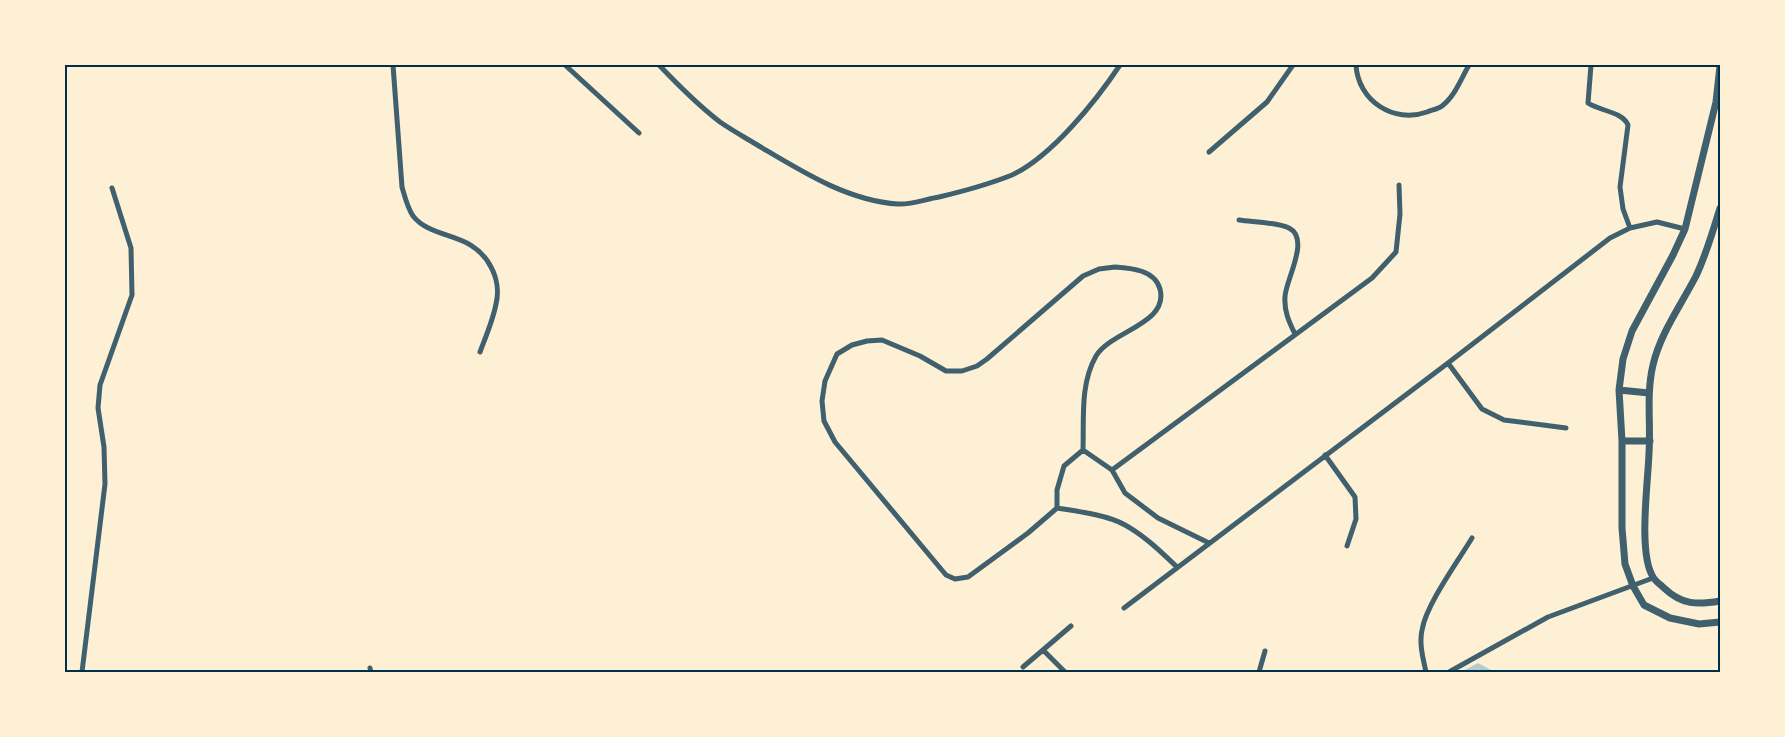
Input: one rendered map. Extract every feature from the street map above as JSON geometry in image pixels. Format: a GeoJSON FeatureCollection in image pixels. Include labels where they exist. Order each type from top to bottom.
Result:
{"type":"FeatureCollection","features":[{"type":"Feature","properties":{"kind":"street"},"geometry":{"type":"LineString","coordinates":[[393,65],[402,187],[407,205],[414,217],[426,227],[471,244],[487,259],[496,277],[496,303],[480,352]]}},
{"type":"Feature","properties":{"kind":"street"},"geometry":{"type":"LineString","coordinates":[[565,65],[639,133]]}},
{"type":"Feature","properties":{"kind":"street"},"geometry":{"type":"LineString","coordinates":[[659,65],[683,91],[721,122],[786,162],[845,192],[870,201],[901,204],[951,194],[1012,174],[1043,155],[1075,122],[1109,82],[1120,65]]}},
{"type":"Feature","properties":{"kind":"street"},"geometry":{"type":"LineString","coordinates":[[1209,152],[1267,102],[1293,65]]}},
{"type":"Feature","properties":{"kind":"street"},"geometry":{"type":"LineString","coordinates":[[1356,65],[1360,84],[1367,96],[1379,106],[1392,113],[1406,116],[1422,114],[1441,107],[1452,96],[1469,65]]}},
{"type":"Feature","properties":{"kind":"street"},"geometry":{"type":"LineString","coordinates":[[1590,65],[1588,103],[1596,108],[1622,117],[1628,125],[1620,187],[1623,209],[1630,228]]}},
{"type":"Feature","properties":{"kind":"street"},"geometry":{"type":"LineString","coordinates":[[1720,66],[1716,102],[1685,229],[1632,331],[1623,359],[1620,390],[1622,528],[1625,564],[1633,586],[1644,605],[1670,618],[1699,624],[1720,622]]}},
{"type":"Feature","properties":{"kind":"street"},"geometry":{"type":"LineString","coordinates":[[1112,470],[1372,278],[1396,252],[1400,214],[1399,185]]}},
{"type":"Feature","properties":{"kind":"street"},"geometry":{"type":"LineString","coordinates":[[82,672],[105,484],[104,447],[98,408],[100,385],[132,295],[131,248],[112,188]]}},
{"type":"Feature","properties":{"kind":"street"},"geometry":{"type":"LineString","coordinates":[[1720,208],[1712,237],[1696,275],[1665,334],[1653,364],[1649,394],[1650,441],[1644,525],[1647,558],[1653,578],[1674,598],[1695,604],[1720,601]]}},
{"type":"Feature","properties":{"kind":"street"},"geometry":{"type":"LineString","coordinates":[[1239,220],[1291,229],[1298,239],[1297,257],[1285,296],[1286,317],[1295,334]]}},
{"type":"Feature","properties":{"kind":"street"},"geometry":{"type":"LineString","coordinates":[[1124,608],[1610,238],[1630,228],[1657,222],[1685,229]]}},
{"type":"Feature","properties":{"kind":"street"},"geometry":{"type":"LineString","coordinates":[[1115,267],[1133,269],[1151,276],[1159,285],[1162,296],[1160,304],[1147,321],[1112,339],[1097,354],[1088,374],[1084,398],[1083,450],[1064,466],[1057,490],[1057,508],[1028,533],[968,577],[955,579],[946,575],[835,442],[824,421],[822,401],[825,381],[837,354],[852,345],[866,341],[882,340],[920,356],[946,371],[962,371],[977,366],[1083,276],[1099,269],[1115,267]]}},
{"type":"Feature","properties":{"kind":"street"},"geometry":{"type":"LineString","coordinates":[[1448,363],[1482,409],[1504,420],[1566,428]]}},
{"type":"Feature","properties":{"kind":"street"},"geometry":{"type":"LineString","coordinates":[[1620,390],[1649,394]]}},
{"type":"Feature","properties":{"kind":"street"},"geometry":{"type":"LineString","coordinates":[[1622,441],[1650,441]]}},
{"type":"Feature","properties":{"kind":"street"},"geometry":{"type":"LineString","coordinates":[[1083,450],[1112,470],[1125,493],[1158,518],[1209,543]]}},
{"type":"Feature","properties":{"kind":"street"},"geometry":{"type":"LineString","coordinates":[[1325,454],[1355,497],[1356,519],[1347,546]]}},
{"type":"Feature","properties":{"kind":"street"},"geometry":{"type":"LineString","coordinates":[[1057,508],[1087,513],[1124,524],[1155,546],[1177,567]]}},
{"type":"Feature","properties":{"kind":"street"},"geometry":{"type":"LineString","coordinates":[[1426,672],[1421,652],[1422,629],[1429,609],[1472,538]]}},
{"type":"Feature","properties":{"kind":"street"},"geometry":{"type":"LineString","coordinates":[[1449,672],[1548,617],[1653,578]]}},
{"type":"Feature","properties":{"kind":"street"},"geometry":{"type":"LineString","coordinates":[[1023,667],[1071,626]]}},
{"type":"Feature","properties":{"kind":"street"},"geometry":{"type":"LineString","coordinates":[[1043,650],[1065,672]]}},
{"type":"Feature","properties":{"kind":"street"},"geometry":{"type":"LineString","coordinates":[[1259,672],[1265,651]]}},
{"type":"Feature","properties":{"kind":"shaded area"},"geometry":{"type":"Polygon","coordinates":[[[1478,663],[1495,672],[1461,672],[1478,663]]]}}]}
